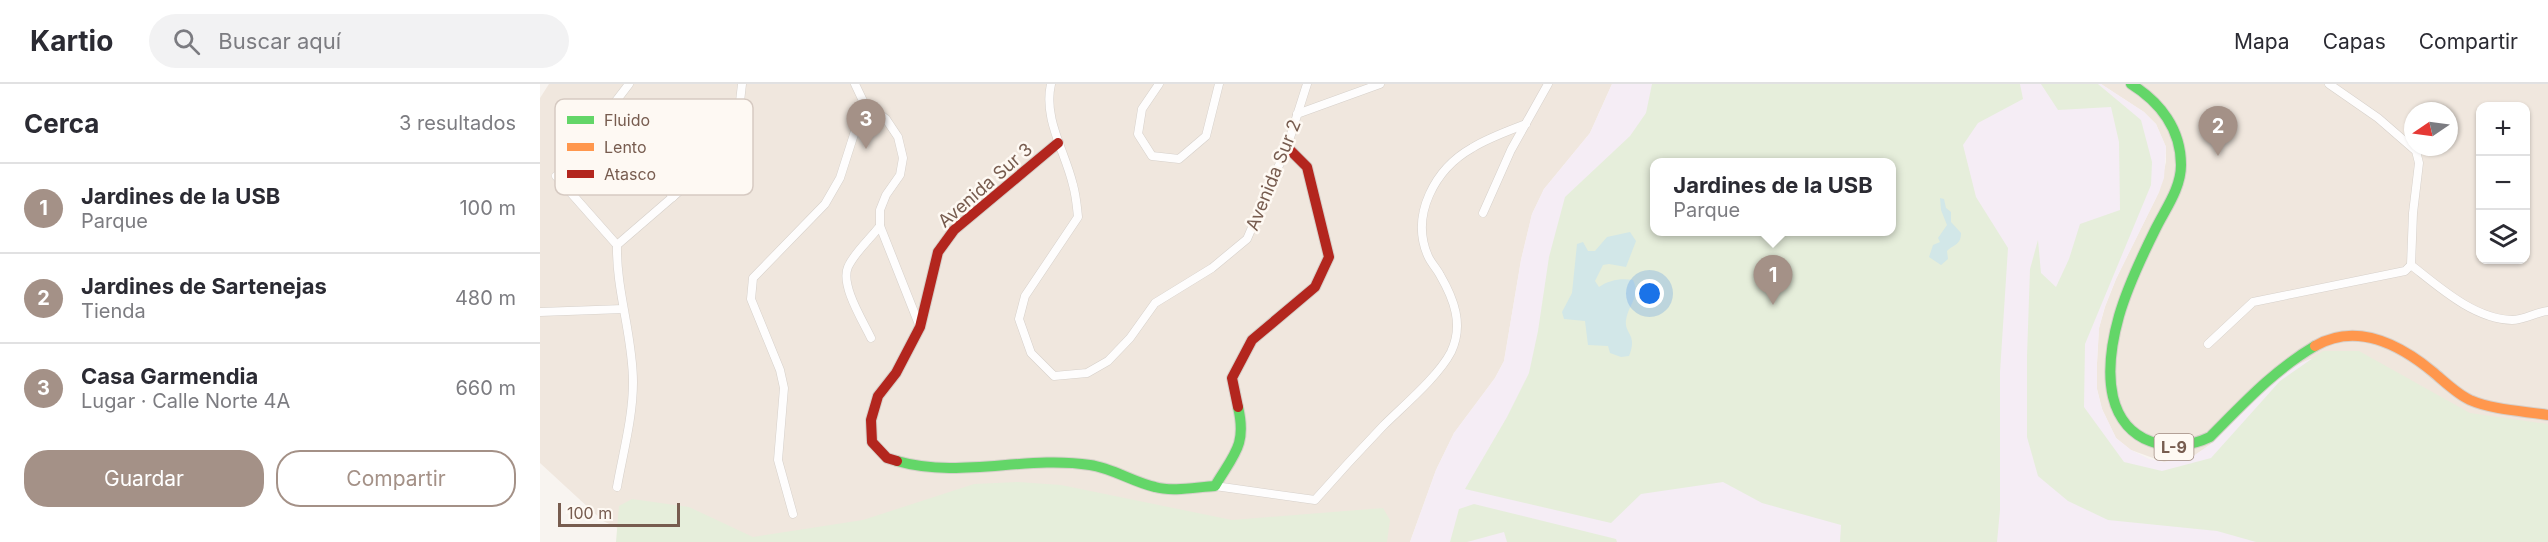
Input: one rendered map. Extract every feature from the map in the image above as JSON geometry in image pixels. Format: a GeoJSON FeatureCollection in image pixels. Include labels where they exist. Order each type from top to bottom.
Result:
{"type":"FeatureCollection","features":[{"type":"Feature","properties":{"kind":"street"},"geometry":{"type":"LineString","coordinates":[[618,99],[629,84]]}},
{"type":"Feature","properties":{"kind":"street"},"geometry":{"type":"LineString","coordinates":[[740,99],[742,84]]}},
{"type":"Feature","properties":{"kind":"street"},"geometry":{"type":"LineString","coordinates":[[855,84],[864,103],[886,119],[898,137],[903,158],[900,175],[886,195],[880,210],[880,226],[920,327]]}},
{"type":"Feature","properties":{"kind":"street"},"geometry":{"type":"LineString","coordinates":[[1051,84],[1047,100],[1058,143]]}},
{"type":"Feature","properties":{"kind":"street"},"geometry":{"type":"LineString","coordinates":[[1159,84],[1142,109],[1138,134],[1152,156],[1179,159],[1206,136],[1219,84]]}},
{"type":"Feature","properties":{"kind":"street","name":"Avenida Sur 2"},"geometry":{"type":"LineString","coordinates":[[1058,143],[1073,184],[1078,218],[1024,296],[1019,319],[1031,353],[1054,376],[1086,373],[1108,361],[1130,338],[1155,303],[1212,268],[1248,239],[1287,147],[1307,84]]}},
{"type":"Feature","properties":{"kind":"street"},"geometry":{"type":"LineString","coordinates":[[1298,114],[1380,84]]}},
{"type":"Feature","properties":{"kind":"street"},"geometry":{"type":"LineString","coordinates":[[1483,213],[1511,150],[1548,84]]}},
{"type":"Feature","properties":{"kind":"street","name":"L-9"},"geometry":{"type":"LineString","coordinates":[[2131,84],[2155,100],[2166,113],[2180,148],[2181,166],[2176,188],[2121,300],[2115,326],[2111,369],[2113,395],[2119,415],[2132,431],[2148,441],[2170,447],[2199,443],[2210,436],[2286,363],[2303,351],[2331,340],[2355,335],[2369,336],[2401,348],[2469,399],[2481,404],[2548,415]]}},
{"type":"Feature","properties":{"kind":"street"},"geometry":{"type":"LineString","coordinates":[[2208,344],[2253,302],[2405,271],[2411,265],[2413,213],[2420,163],[2416,150],[2378,118],[2329,84]]}},
{"type":"Feature","properties":{"kind":"street"},"geometry":{"type":"LineString","coordinates":[[793,513],[778,460],[784,388],[780,370],[752,299],[753,278],[825,204],[840,178],[864,103]]}},
{"type":"Feature","properties":{"kind":"street"},"geometry":{"type":"LineString","coordinates":[[1287,147],[1307,167],[1329,257],[1315,288],[1252,340],[1232,378],[1243,428],[1241,443],[1215,486],[1315,500],[1365,445],[1426,384],[1450,353],[1457,330],[1457,311],[1428,256],[1421,228],[1425,203],[1435,183],[1454,160],[1472,147],[1526,124]]}},
{"type":"Feature","properties":{"kind":"street","name":"Avenida Sur 3"},"geometry":{"type":"LineString","coordinates":[[1058,143],[954,230],[938,252],[920,327],[897,373],[878,396],[871,420],[872,442],[887,458],[915,466],[964,467],[1043,462],[1091,465],[1156,488],[1215,486]]}},
{"type":"Feature","properties":{"kind":"street"},"geometry":{"type":"LineString","coordinates":[[573,195],[617,245],[616,263],[628,331],[633,382],[629,423],[617,487]]}},
{"type":"Feature","properties":{"kind":"street"},"geometry":{"type":"LineString","coordinates":[[617,245],[675,195]]}},
{"type":"Feature","properties":{"kind":"street"},"geometry":{"type":"LineString","coordinates":[[871,338],[847,286],[845,274],[849,264],[880,226]]}},
{"type":"Feature","properties":{"kind":"street"},"geometry":{"type":"LineString","coordinates":[[2411,265],[2457,300],[2487,314],[2513,320],[2548,311]]}},
{"type":"Feature","properties":{"kind":"street"},"geometry":{"type":"LineString","coordinates":[[540,312],[623,309]]}},
{"type":"Feature","properties":{"kind":"shaded area"},"geometry":{"type":"Polygon","coordinates":[[[549,84],[1612,84],[1590,133],[1544,189],[1532,214],[1521,260],[1504,361],[1495,378],[1454,433],[1436,470],[1410,542],[648,542],[603,521],[540,463],[540,98],[549,84]]]}},
{"type":"Feature","properties":{"kind":"shaded area"},"geometry":{"type":"Polygon","coordinates":[[[1612,84],[2101,84],[2144,112],[2156,124],[2166,147],[2164,178],[2159,192],[2116,279],[2099,328],[2097,389],[2102,409],[2116,438],[2131,450],[2149,459],[2164,462],[2192,457],[2211,444],[2272,383],[2292,367],[2310,359],[2328,357],[2548,542],[1410,542],[1436,470],[1454,433],[1495,378],[1504,361],[1521,260],[1532,214],[1544,189],[1590,133],[1612,84]]]}},
{"type":"Feature","properties":{"kind":"shaded area"},"geometry":{"type":"Polygon","coordinates":[[[2101,84],[2548,84],[2548,434],[2233,422],[2211,444],[2192,457],[2164,462],[2131,450],[2116,438],[2102,409],[2097,389],[2099,328],[2116,279],[2159,192],[2166,162],[2166,147],[2156,124],[2144,112],[2101,84]]]}},
{"type":"Feature","properties":{"kind":"shaded area"},"geometry":{"type":"Polygon","coordinates":[[[1940,198],[1944,199],[1946,208],[1951,212],[1951,222],[1961,233],[1958,242],[1947,251],[1948,259],[1941,265],[1929,257],[1933,245],[1940,242],[1938,238],[1947,225],[1941,210],[1940,198]]]}},
{"type":"Feature","properties":{"kind":"shaded area"},"geometry":{"type":"Polygon","coordinates":[[[1630,232],[1636,241],[1626,267],[1603,265],[1595,281],[1599,287],[1611,281],[1633,280],[1636,291],[1626,320],[1632,343],[1629,356],[1621,357],[1610,353],[1608,346],[1588,345],[1585,321],[1564,319],[1562,312],[1572,293],[1577,244],[1583,242],[1588,251],[1595,251],[1607,237],[1630,232]]]}},
{"type":"Feature","properties":{"kind":"green space"},"geometry":{"type":"Polygon","coordinates":[[[1652,84],[2020,84],[2023,99],[1978,123],[1963,145],[1976,197],[2008,248],[2000,372],[2000,510],[1997,542],[1840,542],[1841,525],[1762,503],[1723,482],[1641,494],[1611,523],[1465,489],[1507,417],[1529,373],[1549,257],[1565,197],[1630,136],[1646,113],[1652,84]]]}},
{"type":"Feature","properties":{"kind":"green space"},"geometry":{"type":"Polygon","coordinates":[[[2041,84],[2098,84],[2141,120],[2152,162],[2151,185],[2085,344],[2084,407],[2124,462],[2162,471],[2211,458],[2280,381],[2323,351],[2359,351],[2470,413],[2548,424],[2548,542],[2256,542],[2217,531],[2108,520],[2068,501],[2038,476],[2027,437],[2027,356],[2030,269],[2038,240],[2041,273],[2056,287],[2069,259],[2080,224],[2120,210],[2119,142],[2111,107],[2058,110],[2041,84]]]}},
{"type":"Feature","properties":{"kind":"green space"},"geometry":{"type":"Polygon","coordinates":[[[1018,482],[1061,485],[1232,520],[1383,508],[1390,520],[1387,542],[616,542],[619,506],[632,499],[689,507],[753,537],[863,520],[974,484],[1018,482]]]}},
{"type":"Feature","properties":{"kind":"green space"},"geometry":{"type":"Polygon","coordinates":[[[1474,504],[1616,539],[1617,542],[1507,542],[1504,532],[1467,542],[1450,542],[1459,509],[1474,504]]]}},
{"type":"Feature","properties":{"kind":"traffic: fast"},"geometry":{"type":"LineString","coordinates":[[2131,84],[2151,99],[2167,118],[2177,140],[2181,165],[2176,190],[2136,271],[2114,336],[2110,367],[2111,387],[2119,413],[2127,425],[2138,435],[2165,445],[2195,443],[2210,437],[2272,377],[2315,346]]}},
{"type":"Feature","properties":{"kind":"traffic: fast"},"geometry":{"type":"LineString","coordinates":[[897,461],[944,468],[1066,463],[1098,467],[1147,485],[1162,488],[1215,486],[1233,457],[1240,440],[1238,407]]}},
{"type":"Feature","properties":{"kind":"traffic: slow"},"geometry":{"type":"LineString","coordinates":[[2315,346],[2346,336],[2377,339],[2420,362],[2470,400],[2498,408],[2548,415]]}},
{"type":"Feature","properties":{"kind":"traffic: jam"},"geometry":{"type":"LineString","coordinates":[[897,461],[887,458],[872,442],[871,420],[878,396],[896,373],[920,327],[938,252],[954,230],[1058,143]]}},
{"type":"Feature","properties":{"kind":"traffic: jam"},"geometry":{"type":"LineString","coordinates":[[1238,407],[1232,378],[1252,340],[1315,287],[1329,257],[1307,167],[1287,147]]}},
{"type":"Feature","properties":{"kind":"place","name":"Casa Garmendia"},"geometry":{"type":"Point","coordinates":[866,149]}},
{"type":"Feature","properties":{"kind":"place","name":"Jardines de Sartenejas"},"geometry":{"type":"Point","coordinates":[2218,156]}},
{"type":"Feature","properties":{"kind":"place","name":"Jardines de la USB"},"geometry":{"type":"Point","coordinates":[1773,305]}}]}
